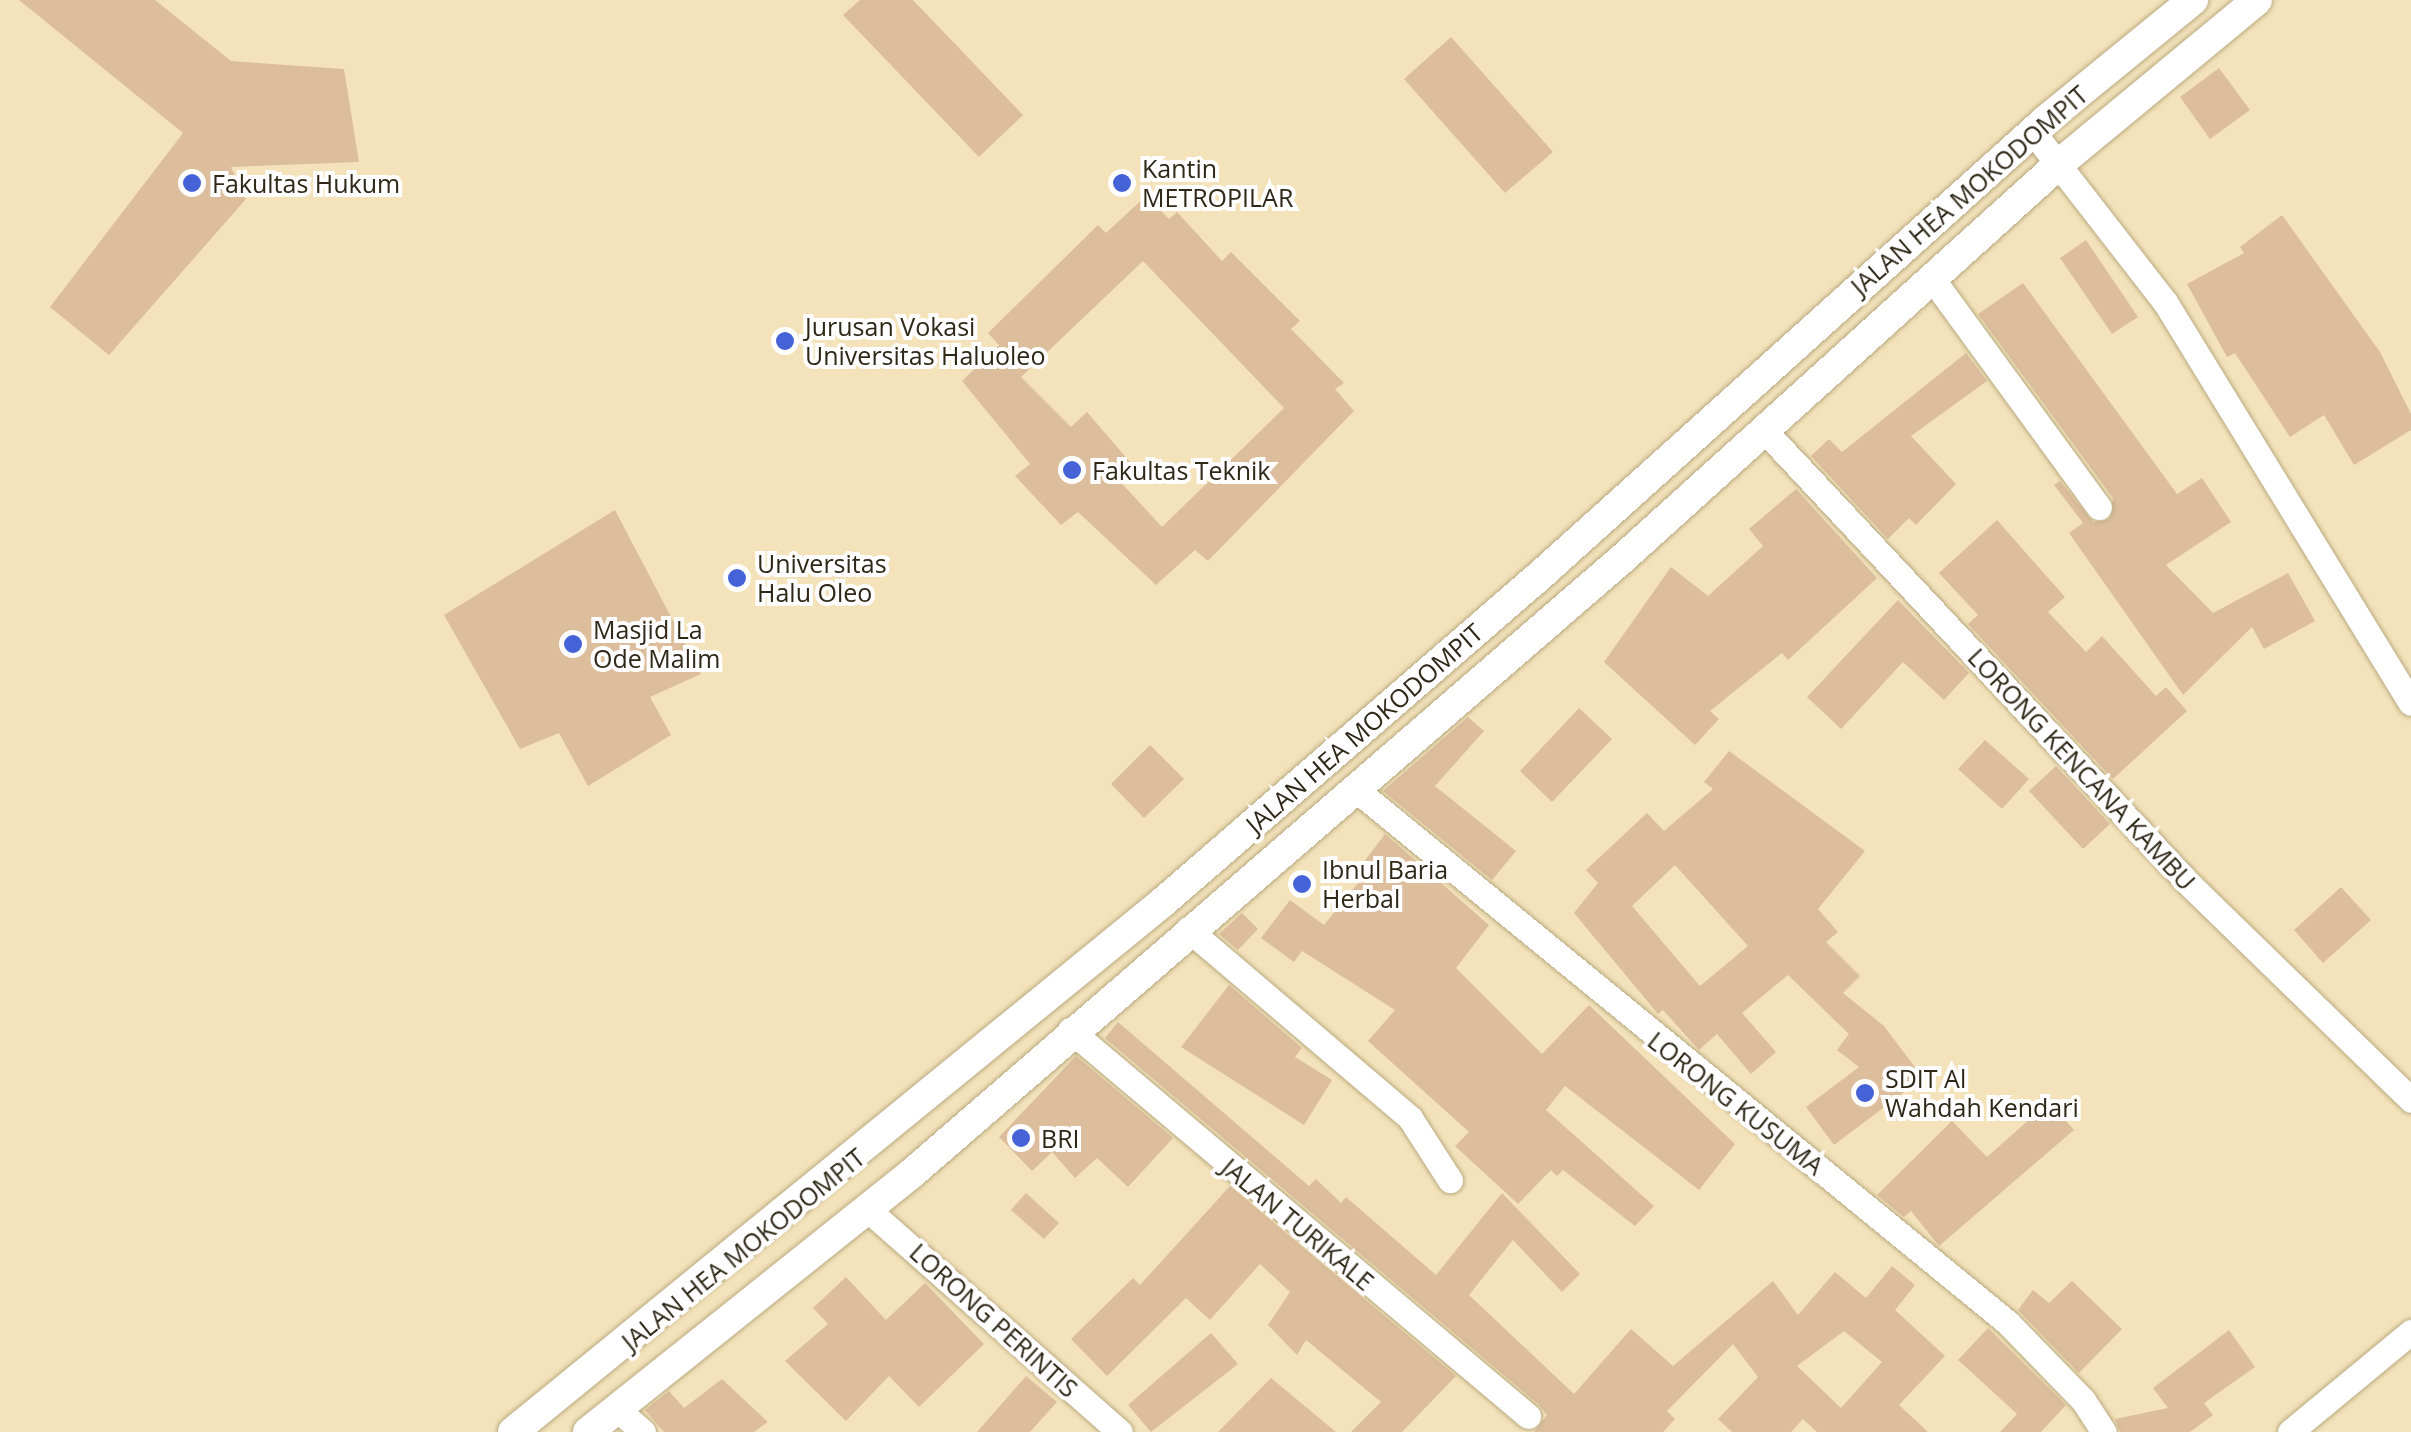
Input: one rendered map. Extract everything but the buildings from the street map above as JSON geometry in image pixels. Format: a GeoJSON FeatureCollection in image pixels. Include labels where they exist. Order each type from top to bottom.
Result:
{"type":"FeatureCollection","features":[{"type":"Feature","properties":{"kind":"street","name":"JALAN HEA MOKODOMPIT"},"geometry":{"type":"LineString","coordinates":[[513,1432],[753,1241],[1459,646],[2032,132],[2193,0]]}},
{"type":"Feature","properties":{"kind":"street","name":"JALAN HEA MOKODOMPIT"},"geometry":{"type":"LineString","coordinates":[[588,1432],[867,1209],[1486,675],[2059,164],[2257,0]]}},
{"type":"Feature","properties":{"kind":"street"},"geometry":{"type":"LineString","coordinates":[[2032,132],[2165,302],[2411,703]]}},
{"type":"Feature","properties":{"kind":"street"},"geometry":{"type":"LineString","coordinates":[[1931,276],[2100,507]]}},
{"type":"Feature","properties":{"kind":"street","name":"LORONG KENCANA KAMBU"},"geometry":{"type":"LineString","coordinates":[[1762,428],[2190,884],[2411,1100]]}},
{"type":"Feature","properties":{"kind":"street"},"geometry":{"type":"LineString","coordinates":[[1459,646],[1486,675]]}},
{"type":"Feature","properties":{"kind":"street","name":"LORONG KUSUMA"},"geometry":{"type":"LineString","coordinates":[[1354,788],[2008,1324],[2083,1400],[2104,1432]]}},
{"type":"Feature","properties":{"kind":"street"},"geometry":{"type":"LineString","coordinates":[[1188,929],[1410,1118],[1450,1180]]}},
{"type":"Feature","properties":{"kind":"street","name":"JALAN TURIKALE"},"geometry":{"type":"LineString","coordinates":[[1070,1030],[1528,1416]]}},
{"type":"Feature","properties":{"kind":"street","name":"LORONG PERINTIS"},"geometry":{"type":"LineString","coordinates":[[867,1209],[1120,1432]]}},
{"type":"Feature","properties":{"kind":"street"},"geometry":{"type":"LineString","coordinates":[[753,1241],[782,1275]]}},
{"type":"Feature","properties":{"kind":"street"},"geometry":{"type":"LineString","coordinates":[[2290,1432],[2411,1332]]}},
{"type":"Feature","properties":{"kind":"street"},"geometry":{"type":"LineString","coordinates":[[618,1410],[642,1432]]}},
{"type":"Feature","properties":{"kind":"place","name":"Fakultas Hukum"},"geometry":{"type":"Point","coordinates":[192,183]}},
{"type":"Feature","properties":{"kind":"place","name":"Kantin METROPILAR"},"geometry":{"type":"Point","coordinates":[1122,183]}},
{"type":"Feature","properties":{"kind":"place","name":"Jurusan Vokasi Universitas Haluoleo"},"geometry":{"type":"Point","coordinates":[785,341]}},
{"type":"Feature","properties":{"kind":"place","name":"Fakultas Teknik"},"geometry":{"type":"Point","coordinates":[1072,470]}},
{"type":"Feature","properties":{"kind":"place","name":"Universitas Halu Oleo"},"geometry":{"type":"Point","coordinates":[737,578]}},
{"type":"Feature","properties":{"kind":"place","name":"Masjid La Ode Malim"},"geometry":{"type":"Point","coordinates":[573,644]}},
{"type":"Feature","properties":{"kind":"place","name":"Ibnul Baria Herbal"},"geometry":{"type":"Point","coordinates":[1302,884]}},
{"type":"Feature","properties":{"kind":"place","name":"SDIT Al Wahdah Kendari"},"geometry":{"type":"Point","coordinates":[1865,1093]}},
{"type":"Feature","properties":{"kind":"place","name":"BRI"},"geometry":{"type":"Point","coordinates":[1021,1138]}}]}
